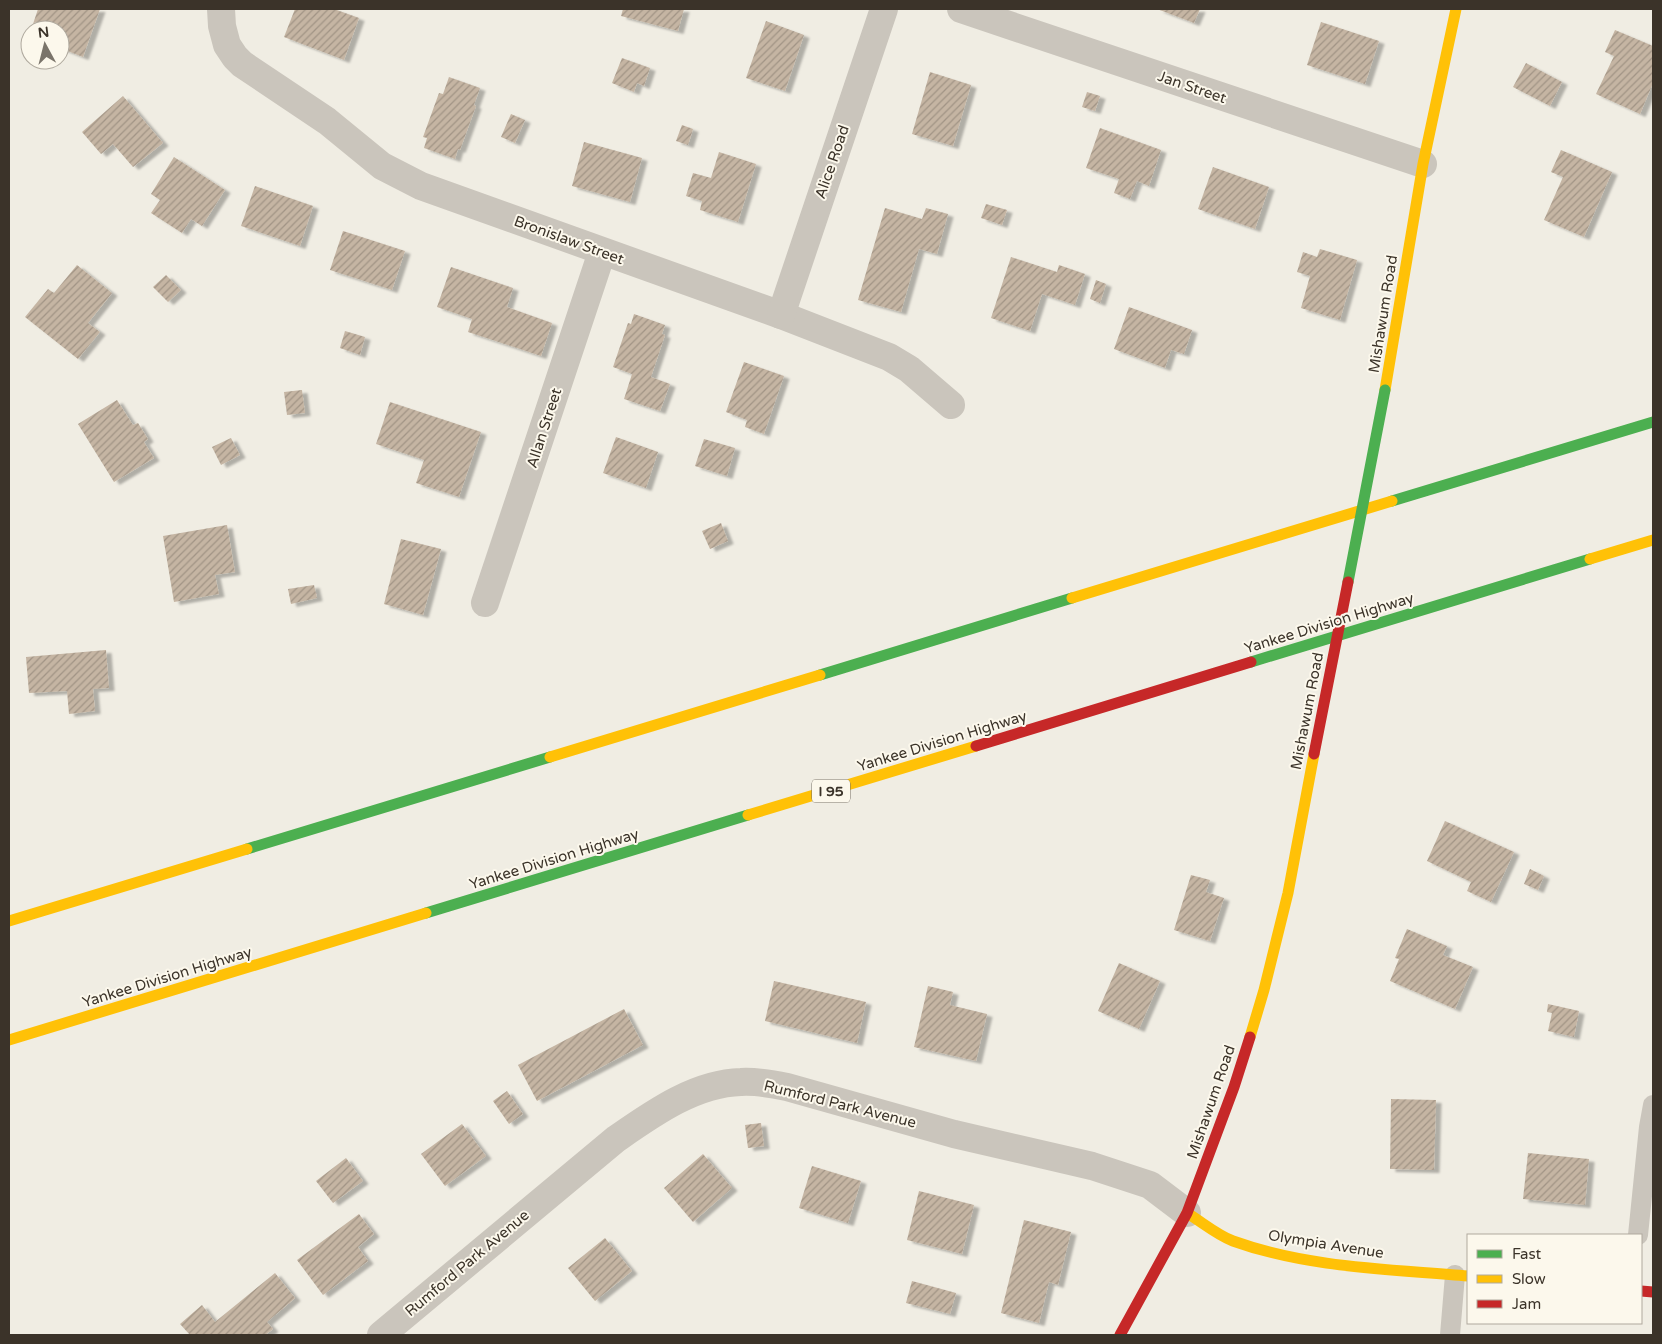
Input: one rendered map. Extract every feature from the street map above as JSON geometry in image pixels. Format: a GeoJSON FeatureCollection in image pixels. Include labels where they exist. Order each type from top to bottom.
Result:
{"type":"FeatureCollection","features":[{"type":"Feature","properties":{"kind":"main road","name":"Mishawum Road"},"geometry":{"type":"LineString","coordinates":[[1120,1335],[1187,1213],[1234,1087],[1264,990],[1288,893],[1386,390],[1423,164],[1456,9]]}},
{"type":"Feature","properties":{"kind":"main road"},"geometry":{"type":"LineString","coordinates":[[9,922],[1653,422]]}},
{"type":"Feature","properties":{"kind":"main road","name":"Yankee Division Highway"},"geometry":{"type":"LineString","coordinates":[[9,1040],[1653,540]]}},
{"type":"Feature","properties":{"kind":"main road","name":"Olympia Avenue"},"geometry":{"type":"LineString","coordinates":[[1187,1213],[1231,1240],[1264,1251],[1348,1266],[1462,1275]]}},
{"type":"Feature","properties":{"kind":"street","name":"Alice Road"},"geometry":{"type":"LineString","coordinates":[[781,315],[884,9]]}},
{"type":"Feature","properties":{"kind":"street","name":"Jan Street"},"geometry":{"type":"LineString","coordinates":[[961,9],[1423,164]]}},
{"type":"Feature","properties":{"kind":"street","name":"Bronislaw Street"},"geometry":{"type":"LineString","coordinates":[[222,17],[227,45],[242,64],[327,121],[376,162],[395,174],[421,186],[781,315],[896,360],[951,405]]}},
{"type":"Feature","properties":{"kind":"street","name":"Allan Street"},"geometry":{"type":"LineString","coordinates":[[485,603],[602,252]]}},
{"type":"Feature","properties":{"kind":"street","name":"Rumford Park Avenue"},"geometry":{"type":"LineString","coordinates":[[381,1335],[616,1139],[656,1111],[682,1098],[728,1083],[760,1083],[787,1087],[954,1134],[1092,1166],[1150,1185],[1187,1213]]}},
{"type":"Feature","properties":{"kind":"lane"},"geometry":{"type":"LineString","coordinates":[[1638,1234],[1653,1105]]}},
{"type":"Feature","properties":{"kind":"lane"},"geometry":{"type":"LineString","coordinates":[[1450,1335],[1462,1275]]}},
{"type":"Feature","properties":{"kind":"building"},"geometry":{"type":"Polygon","coordinates":[[[38,9],[100,9],[83,57],[70,52],[70,20],[34,20],[38,9]]]}},
{"type":"Feature","properties":{"kind":"building"},"geometry":{"type":"Polygon","coordinates":[[[295,9],[334,9],[359,18],[344,60],[284,37],[295,9]]]}},
{"type":"Feature","properties":{"kind":"building"},"geometry":{"type":"Polygon","coordinates":[[[623,9],[684,9],[678,31],[621,16],[623,9]]]}},
{"type":"Feature","properties":{"kind":"building"},"geometry":{"type":"Polygon","coordinates":[[[1157,9],[1200,9],[1194,23],[1157,9]]]}},
{"type":"Feature","properties":{"kind":"building"},"geometry":{"type":"Polygon","coordinates":[[[766,21],[804,35],[785,91],[746,78],[766,21]]]}},
{"type":"Feature","properties":{"kind":"building"},"geometry":{"type":"Polygon","coordinates":[[[1321,22],[1379,41],[1365,84],[1307,65],[1321,22]]]}},
{"type":"Feature","properties":{"kind":"building"},"geometry":{"type":"Polygon","coordinates":[[[1615,30],[1653,46],[1653,83],[1640,114],[1596,94],[1614,56],[1605,52],[1615,30]]]}},
{"type":"Feature","properties":{"kind":"building"},"geometry":{"type":"Polygon","coordinates":[[[622,58],[650,68],[644,86],[637,83],[634,92],[612,83],[622,58]]]}},
{"type":"Feature","properties":{"kind":"building"},"geometry":{"type":"Polygon","coordinates":[[[1526,63],[1562,82],[1550,106],[1513,87],[1526,63]]]}},
{"type":"Feature","properties":{"kind":"building"},"geometry":{"type":"Polygon","coordinates":[[[930,72],[971,85],[953,146],[912,134],[930,72]]]}},
{"type":"Feature","properties":{"kind":"building"},"geometry":{"type":"Polygon","coordinates":[[[449,77],[480,88],[474,105],[476,106],[455,159],[424,148],[427,138],[423,137],[439,93],[443,94],[449,77]]]}},
{"type":"Feature","properties":{"kind":"building"},"geometry":{"type":"Polygon","coordinates":[[[1087,92],[1100,96],[1095,111],[1082,107],[1087,92]]]}},
{"type":"Feature","properties":{"kind":"building"},"geometry":{"type":"Polygon","coordinates":[[[123,96],[163,143],[133,167],[113,144],[101,154],[82,132],[123,96]]]}},
{"type":"Feature","properties":{"kind":"building"},"geometry":{"type":"Polygon","coordinates":[[[511,114],[525,120],[515,143],[501,137],[511,114]]]}},
{"type":"Feature","properties":{"kind":"building"},"geometry":{"type":"Polygon","coordinates":[[[682,125],[693,129],[688,145],[676,141],[682,125]]]}},
{"type":"Feature","properties":{"kind":"building"},"geometry":{"type":"Polygon","coordinates":[[[1100,128],[1161,150],[1149,186],[1137,181],[1130,199],[1114,193],[1119,179],[1086,168],[1100,128]]]}},
{"type":"Feature","properties":{"kind":"building"},"geometry":{"type":"Polygon","coordinates":[[[584,142],[642,158],[630,202],[572,186],[584,142]]]}},
{"type":"Feature","properties":{"kind":"building"},"geometry":{"type":"Polygon","coordinates":[[[1561,150],[1612,172],[1584,237],[1544,220],[1563,177],[1551,172],[1561,150]]]}},
{"type":"Feature","properties":{"kind":"building"},"geometry":{"type":"Polygon","coordinates":[[[719,152],[756,164],[738,222],[700,210],[702,201],[686,196],[693,173],[711,178],[719,152]]]}},
{"type":"Feature","properties":{"kind":"building"},"geometry":{"type":"Polygon","coordinates":[[[174,157],[225,190],[202,226],[191,219],[182,233],[151,213],[160,200],[151,194],[174,157]]]}},
{"type":"Feature","properties":{"kind":"building"},"geometry":{"type":"Polygon","coordinates":[[[1213,167],[1269,187],[1255,229],[1198,209],[1213,167]]]}},
{"type":"Feature","properties":{"kind":"building"},"geometry":{"type":"Polygon","coordinates":[[[255,186],[313,206],[300,246],[241,226],[255,186]]]}},
{"type":"Feature","properties":{"kind":"building"},"geometry":{"type":"Polygon","coordinates":[[[986,204],[1007,210],[1002,225],[981,218],[986,204]]]}},
{"type":"Feature","properties":{"kind":"building"},"geometry":{"type":"Polygon","coordinates":[[[885,208],[922,219],[926,208],[948,214],[937,254],[919,249],[901,312],[858,300],[885,208]]]}},
{"type":"Feature","properties":{"kind":"building"},"geometry":{"type":"Polygon","coordinates":[[[343,231],[405,251],[392,290],[330,270],[343,231]]]}},
{"type":"Feature","properties":{"kind":"building"},"geometry":{"type":"Polygon","coordinates":[[[1320,249],[1357,260],[1340,320],[1301,308],[1310,276],[1297,272],[1303,252],[1317,257],[1320,249]]]}},
{"type":"Feature","properties":{"kind":"building"},"geometry":{"type":"Polygon","coordinates":[[[1011,257],[1057,272],[1059,265],[1085,274],[1075,305],[1042,294],[1030,331],[991,318],[1011,257]]]}},
{"type":"Feature","properties":{"kind":"building"},"geometry":{"type":"Polygon","coordinates":[[[77,265],[112,293],[88,323],[100,332],[78,359],[25,317],[48,289],[54,293],[77,265]]]}},
{"type":"Feature","properties":{"kind":"building"},"geometry":{"type":"Polygon","coordinates":[[[451,267],[513,288],[507,307],[552,323],[541,356],[468,332],[472,319],[437,307],[451,267]]]}},
{"type":"Feature","properties":{"kind":"building"},"geometry":{"type":"Polygon","coordinates":[[[166,275],[181,290],[168,302],[153,287],[166,275]]]}},
{"type":"Feature","properties":{"kind":"building"},"geometry":{"type":"Polygon","coordinates":[[[1096,280],[1106,284],[1100,303],[1090,299],[1096,280]]]}},
{"type":"Feature","properties":{"kind":"building"},"geometry":{"type":"Polygon","coordinates":[[[1129,307],[1192,330],[1184,354],[1171,350],[1165,368],[1114,349],[1129,307]]]}},
{"type":"Feature","properties":{"kind":"building"},"geometry":{"type":"Polygon","coordinates":[[[634,314],[665,325],[662,334],[665,335],[651,377],[670,384],[660,411],[624,399],[632,374],[613,367],[628,323],[631,324],[634,314]]]}},
{"type":"Feature","properties":{"kind":"building"},"geometry":{"type":"Polygon","coordinates":[[[345,331],[365,337],[360,355],[340,348],[345,331]]]}},
{"type":"Feature","properties":{"kind":"building"},"geometry":{"type":"Polygon","coordinates":[[[744,362],[784,376],[764,434],[745,427],[747,420],[726,412],[744,362]]]}},
{"type":"Feature","properties":{"kind":"building"},"geometry":{"type":"Polygon","coordinates":[[[302,390],[305,413],[287,415],[284,392],[302,390]]]}},
{"type":"Feature","properties":{"kind":"building"},"geometry":{"type":"Polygon","coordinates":[[[117,400],[133,425],[138,423],[148,439],[144,442],[154,458],[114,482],[78,424],[117,400]]]}},
{"type":"Feature","properties":{"kind":"building"},"geometry":{"type":"Polygon","coordinates":[[[390,402],[481,432],[459,497],[416,483],[424,460],[376,444],[390,402]]]}},
{"type":"Feature","properties":{"kind":"building"},"geometry":{"type":"Polygon","coordinates":[[[616,437],[658,452],[646,488],[603,473],[616,437]]]}},
{"type":"Feature","properties":{"kind":"building"},"geometry":{"type":"Polygon","coordinates":[[[231,438],[240,455],[221,465],[212,447],[231,438]]]}},
{"type":"Feature","properties":{"kind":"building"},"geometry":{"type":"Polygon","coordinates":[[[704,439],[735,448],[727,476],[695,466],[704,439]]]}},
{"type":"Feature","properties":{"kind":"building"},"geometry":{"type":"Polygon","coordinates":[[[721,523],[728,541],[710,549],[702,531],[721,523]]]}},
{"type":"Feature","properties":{"kind":"building"},"geometry":{"type":"Polygon","coordinates":[[[227,525],[235,572],[215,575],[219,594],[174,602],[163,536],[227,525]]]}},
{"type":"Feature","properties":{"kind":"building"},"geometry":{"type":"Polygon","coordinates":[[[401,539],[441,549],[423,615],[384,604],[401,539]]]}},
{"type":"Feature","properties":{"kind":"building"},"geometry":{"type":"Polygon","coordinates":[[[314,585],[317,598],[291,604],[288,589],[314,585]]]}},
{"type":"Feature","properties":{"kind":"building"},"geometry":{"type":"Polygon","coordinates":[[[106,650],[109,688],[93,689],[95,711],[69,714],[67,691],[29,693],[26,657],[106,650]]]}},
{"type":"Feature","properties":{"kind":"building"},"geometry":{"type":"Polygon","coordinates":[[[1445,821],[1514,852],[1491,902],[1467,891],[1471,882],[1427,861],[1445,821]]]}},
{"type":"Feature","properties":{"kind":"building"},"geometry":{"type":"Polygon","coordinates":[[[1530,869],[1544,876],[1538,890],[1524,884],[1530,869]]]}},
{"type":"Feature","properties":{"kind":"building"},"geometry":{"type":"Polygon","coordinates":[[[1191,875],[1210,880],[1206,892],[1224,898],[1210,941],[1174,930],[1191,875]]]}},
{"type":"Feature","properties":{"kind":"building"},"geometry":{"type":"Polygon","coordinates":[[[1407,929],[1447,946],[1443,955],[1473,967],[1455,1009],[1390,981],[1399,959],[1395,958],[1407,929]]]}},
{"type":"Feature","properties":{"kind":"building"},"geometry":{"type":"Polygon","coordinates":[[[1119,963],[1160,981],[1139,1029],[1098,1011],[1119,963]]]}},
{"type":"Feature","properties":{"kind":"building"},"geometry":{"type":"Polygon","coordinates":[[[774,981],[866,1002],[857,1043],[765,1021],[774,981]]]}},
{"type":"Feature","properties":{"kind":"building"},"geometry":{"type":"Polygon","coordinates":[[[928,986],[953,992],[950,1005],[987,1014],[976,1061],[914,1047],[928,986]]]}},
{"type":"Feature","properties":{"kind":"building"},"geometry":{"type":"Polygon","coordinates":[[[1548,1004],[1579,1011],[1574,1037],[1548,1031],[1552,1013],[1547,1012],[1548,1004]]]}},
{"type":"Feature","properties":{"kind":"building"},"geometry":{"type":"Polygon","coordinates":[[[624,1009],[643,1045],[537,1101],[518,1065],[624,1009]]]}},
{"type":"Feature","properties":{"kind":"building"},"geometry":{"type":"Polygon","coordinates":[[[507,1091],[523,1114],[509,1124],[493,1101],[507,1091]]]}},
{"type":"Feature","properties":{"kind":"building"},"geometry":{"type":"Polygon","coordinates":[[[1391,1099],[1436,1100],[1434,1170],[1390,1169],[1391,1099]]]}},
{"type":"Feature","properties":{"kind":"building"},"geometry":{"type":"Polygon","coordinates":[[[761,1123],[764,1146],[748,1148],[745,1125],[761,1123]]]}},
{"type":"Feature","properties":{"kind":"building"},"geometry":{"type":"Polygon","coordinates":[[[462,1124],[486,1156],[445,1186],[421,1154],[462,1124]]]}},
{"type":"Feature","properties":{"kind":"building"},"geometry":{"type":"Polygon","coordinates":[[[1528,1153],[1589,1159],[1585,1205],[1523,1199],[1528,1153]]]}},
{"type":"Feature","properties":{"kind":"building"},"geometry":{"type":"Polygon","coordinates":[[[703,1154],[732,1188],[693,1222],[664,1188],[703,1154]]]}},
{"type":"Feature","properties":{"kind":"building"},"geometry":{"type":"Polygon","coordinates":[[[346,1158],[363,1181],[333,1203],[316,1181],[346,1158]]]}},
{"type":"Feature","properties":{"kind":"building"},"geometry":{"type":"Polygon","coordinates":[[[812,1166],[861,1181],[848,1223],[799,1208],[812,1166]]]}},
{"type":"Feature","properties":{"kind":"building"},"geometry":{"type":"Polygon","coordinates":[[[919,1191],[974,1205],[962,1254],[907,1240],[919,1191]]]}},
{"type":"Feature","properties":{"kind":"building"},"geometry":{"type":"Polygon","coordinates":[[[359,1214],[374,1234],[358,1247],[368,1261],[323,1295],[297,1260],[359,1214]]]}},
{"type":"Feature","properties":{"kind":"building"},"geometry":{"type":"Polygon","coordinates":[[[1024,1220],[1071,1232],[1058,1285],[1049,1282],[1039,1323],[1001,1313],[1024,1220]]]}},
{"type":"Feature","properties":{"kind":"building"},"geometry":{"type":"Polygon","coordinates":[[[605,1238],[632,1271],[595,1301],[568,1268],[605,1238]]]}},
{"type":"Feature","properties":{"kind":"building"},"geometry":{"type":"Polygon","coordinates":[[[275,1273],[295,1298],[267,1322],[273,1329],[265,1335],[190,1335],[180,1324],[202,1305],[215,1322],[275,1273]]]}},
{"type":"Feature","properties":{"kind":"building"},"geometry":{"type":"Polygon","coordinates":[[[912,1281],[956,1293],[950,1314],[906,1303],[912,1281]]]}},
{"type":"Feature","properties":{"kind":"traffic: fast"},"geometry":{"type":"LineString","coordinates":[[1348,582],[1385,390]]}},
{"type":"Feature","properties":{"kind":"traffic: fast"},"geometry":{"type":"LineString","coordinates":[[1392,501],[1653,422]]}},
{"type":"Feature","properties":{"kind":"traffic: fast"},"geometry":{"type":"LineString","coordinates":[[1251,662],[1590,559]]}},
{"type":"Feature","properties":{"kind":"traffic: fast"},"geometry":{"type":"LineString","coordinates":[[820,675],[1072,598]]}},
{"type":"Feature","properties":{"kind":"traffic: fast"},"geometry":{"type":"LineString","coordinates":[[247,849],[550,757]]}},
{"type":"Feature","properties":{"kind":"traffic: fast"},"geometry":{"type":"LineString","coordinates":[[426,913],[748,815]]}},
{"type":"Feature","properties":{"kind":"traffic: slow"},"geometry":{"type":"LineString","coordinates":[[1385,390],[1423,164],[1456,9]]}},
{"type":"Feature","properties":{"kind":"traffic: slow"},"geometry":{"type":"LineString","coordinates":[[1072,598],[1392,501]]}},
{"type":"Feature","properties":{"kind":"traffic: slow"},"geometry":{"type":"LineString","coordinates":[[1590,559],[1653,540]]}},
{"type":"Feature","properties":{"kind":"traffic: slow"},"geometry":{"type":"LineString","coordinates":[[550,757],[820,675]]}},
{"type":"Feature","properties":{"kind":"traffic: slow"},"geometry":{"type":"LineString","coordinates":[[748,815],[976,746]]}},
{"type":"Feature","properties":{"kind":"traffic: slow"},"geometry":{"type":"LineString","coordinates":[[1250,1037],[1264,990],[1288,893],[1314,754]]}},
{"type":"Feature","properties":{"kind":"traffic: slow"},"geometry":{"type":"LineString","coordinates":[[9,921],[247,849]]}},
{"type":"Feature","properties":{"kind":"traffic: slow"},"geometry":{"type":"LineString","coordinates":[[9,1040],[426,913]]}},
{"type":"Feature","properties":{"kind":"traffic: slow"},"geometry":{"type":"LineString","coordinates":[[1187,1213],[1215,1232],[1233,1241],[1290,1257],[1349,1266],[1467,1276]]}},
{"type":"Feature","properties":{"kind":"traffic: jam"},"geometry":{"type":"LineString","coordinates":[[1314,754],[1348,582]]}},
{"type":"Feature","properties":{"kind":"traffic: jam"},"geometry":{"type":"LineString","coordinates":[[976,746],[1251,662]]}},
{"type":"Feature","properties":{"kind":"traffic: jam"},"geometry":{"type":"LineString","coordinates":[[1120,1335],[1187,1213],[1234,1087],[1250,1037]]}},
{"type":"Feature","properties":{"kind":"traffic: jam"},"geometry":{"type":"LineString","coordinates":[[1642,1291],[1653,1292]]}}]}
